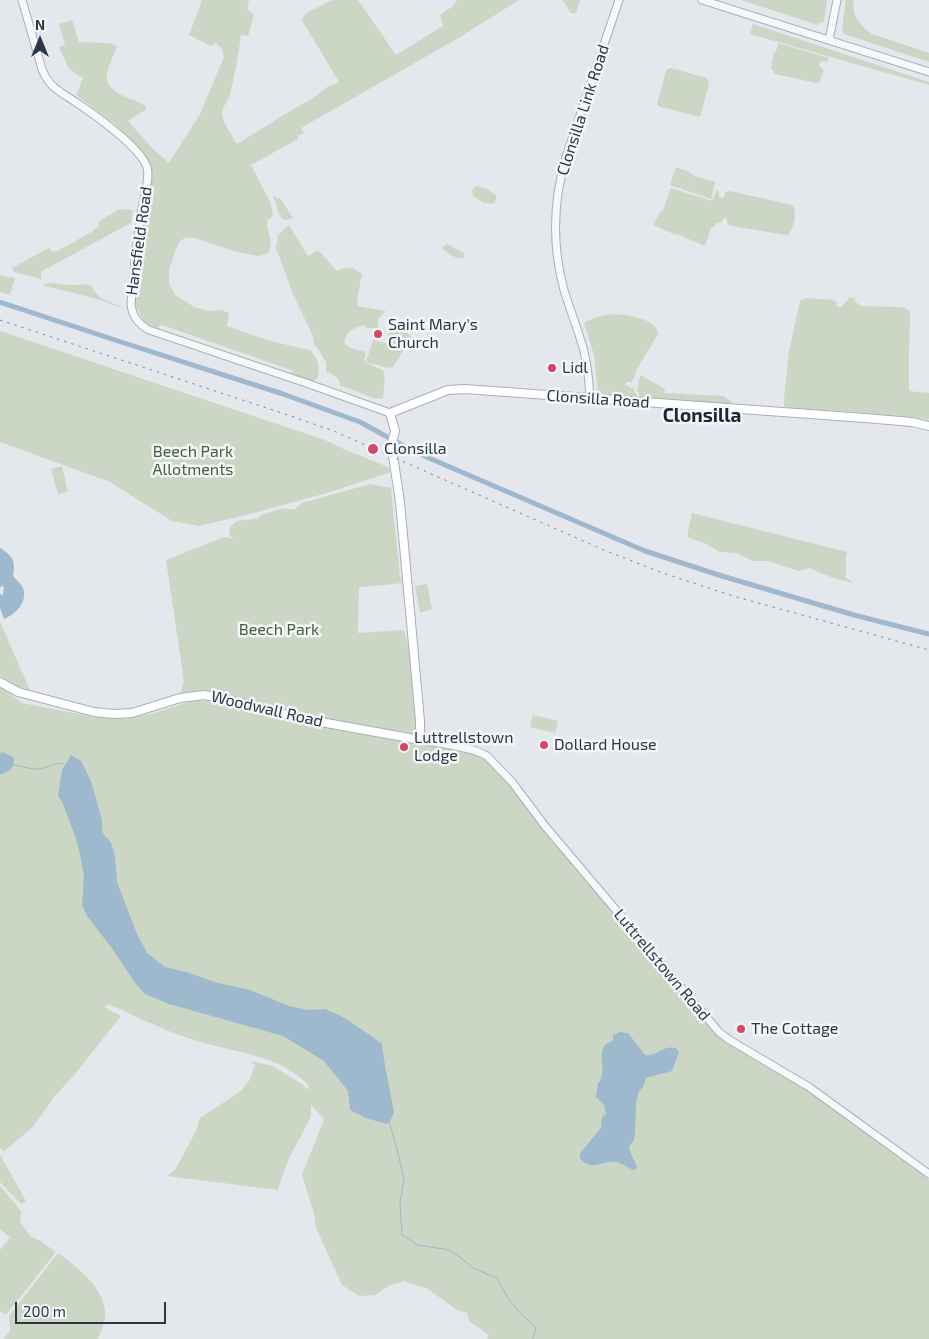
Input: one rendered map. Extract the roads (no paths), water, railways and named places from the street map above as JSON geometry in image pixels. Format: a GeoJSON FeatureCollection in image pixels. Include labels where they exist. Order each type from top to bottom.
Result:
{"type":"FeatureCollection","features":[{"type":"Feature","properties":{"kind":"main road","name":"Clonsilla Road"},"geometry":{"type":"LineString","coordinates":[[390,413],[452,389],[465,389],[864,418],[912,422],[929,426]]}},
{"type":"Feature","properties":{"kind":"main road"},"geometry":{"type":"LineString","coordinates":[[390,413],[395,431],[392,444],[400,502],[420,740]]}},
{"type":"Feature","properties":{"kind":"main road","name":"Woodwall Road"},"geometry":{"type":"LineString","coordinates":[[0,682],[18,692],[94,712],[132,713],[180,698],[204,695],[299,718],[420,740]]}},
{"type":"Feature","properties":{"kind":"street","name":"Hansfield Road"},"geometry":{"type":"LineString","coordinates":[[22,0],[42,70],[49,84],[117,134],[137,153],[147,168],[131,304],[137,321],[150,330],[390,413]]}},
{"type":"Feature","properties":{"kind":"street","name":"Clonsilla Link Road"},"geometry":{"type":"LineString","coordinates":[[590,398],[583,348],[564,290],[558,263],[555,232],[556,203],[566,157],[619,0]]}},
{"type":"Feature","properties":{"kind":"street"},"geometry":{"type":"LineString","coordinates":[[702,0],[929,72]]}},
{"type":"Feature","properties":{"kind":"street"},"geometry":{"type":"LineString","coordinates":[[829,40],[837,0]]}},
{"type":"Feature","properties":{"kind":"street","name":"Luttrellstown Road"},"geometry":{"type":"LineString","coordinates":[[420,740],[482,752],[487,756],[512,782],[545,826],[719,1032],[809,1087],[929,1174]]}},
{"type":"Feature","properties":{"kind":"water"},"geometry":{"type":"Polygon","coordinates":[[[0,548],[13,559],[13,576],[22,586],[24,593],[24,598],[17,611],[4,619],[0,608],[0,593],[1,595],[3,594],[4,587],[0,587],[0,548]]]}},
{"type":"Feature","properties":{"kind":"water"},"geometry":{"type":"Polygon","coordinates":[[[3,752],[14,758],[14,761],[11,769],[0,774],[0,753],[3,752]]]}},
{"type":"Feature","properties":{"kind":"water"},"geometry":{"type":"Polygon","coordinates":[[[71,755],[81,761],[91,781],[102,820],[102,831],[111,842],[115,857],[117,882],[137,934],[147,953],[165,967],[218,983],[250,990],[289,1006],[308,1010],[325,1009],[343,1017],[370,1035],[382,1044],[394,1112],[387,1124],[366,1118],[350,1110],[348,1091],[324,1061],[283,1036],[169,1004],[145,994],[136,984],[87,916],[82,905],[84,877],[80,854],[63,804],[58,796],[62,770],[71,755]]]}},
{"type":"Feature","properties":{"kind":"water"},"geometry":{"type":"Polygon","coordinates":[[[620,1032],[628,1033],[645,1055],[652,1055],[669,1048],[676,1048],[679,1052],[672,1071],[646,1078],[643,1087],[639,1091],[636,1103],[634,1140],[629,1147],[637,1167],[635,1170],[616,1162],[589,1165],[580,1159],[582,1151],[601,1128],[602,1117],[606,1114],[604,1105],[596,1097],[598,1083],[602,1074],[603,1048],[613,1040],[613,1035],[620,1032]]]}},
{"type":"Feature","properties":{"kind":"waterway"},"geometry":{"type":"LineString","coordinates":[[0,302],[283,394],[360,422],[415,452],[645,551],[854,615],[929,634]]}},
{"type":"Feature","properties":{"kind":"waterway"},"geometry":{"type":"LineString","coordinates":[[13,765],[37,769],[61,763],[64,764]]}},
{"type":"Feature","properties":{"kind":"waterway"},"geometry":{"type":"LineString","coordinates":[[389,1121],[404,1180],[400,1203],[402,1235],[417,1245],[450,1250],[475,1269],[497,1278],[508,1298],[520,1313],[536,1327],[533,1339]]}},
{"type":"Feature","properties":{"kind":"railway"},"geometry":{"type":"LineString","coordinates":[[0,320],[336,432],[604,550],[660,572],[733,596],[929,650]]}},
{"type":"Feature","properties":{"kind":"place","name":"Saint Mary's Church"},"geometry":{"type":"Point","coordinates":[378,334]}},
{"type":"Feature","properties":{"kind":"place","name":"Lidl"},"geometry":{"type":"Point","coordinates":[552,368]}},
{"type":"Feature","properties":{"kind":"place","name":"Clonsilla"},"geometry":{"type":"Point","coordinates":[373,449]}},
{"type":"Feature","properties":{"kind":"place","name":"Dollard House"},"geometry":{"type":"Point","coordinates":[544,745]}},
{"type":"Feature","properties":{"kind":"place","name":"Luttrellstown Lodge"},"geometry":{"type":"Point","coordinates":[404,747]}},
{"type":"Feature","properties":{"kind":"place","name":"The Cottage"},"geometry":{"type":"Point","coordinates":[741,1029]}},
{"type":"Feature","properties":{"kind":"district","name":"Clonsilla"},"geometry":{"type":"Point","coordinates":[702,416]}},
{"type":"Feature","properties":{"kind":"park label","name":"Beech Park Allotments"},"geometry":{"type":"Point","coordinates":[193,461]}},
{"type":"Feature","properties":{"kind":"park label","name":"Beech Park"},"geometry":{"type":"Point","coordinates":[279,630]}}]}
